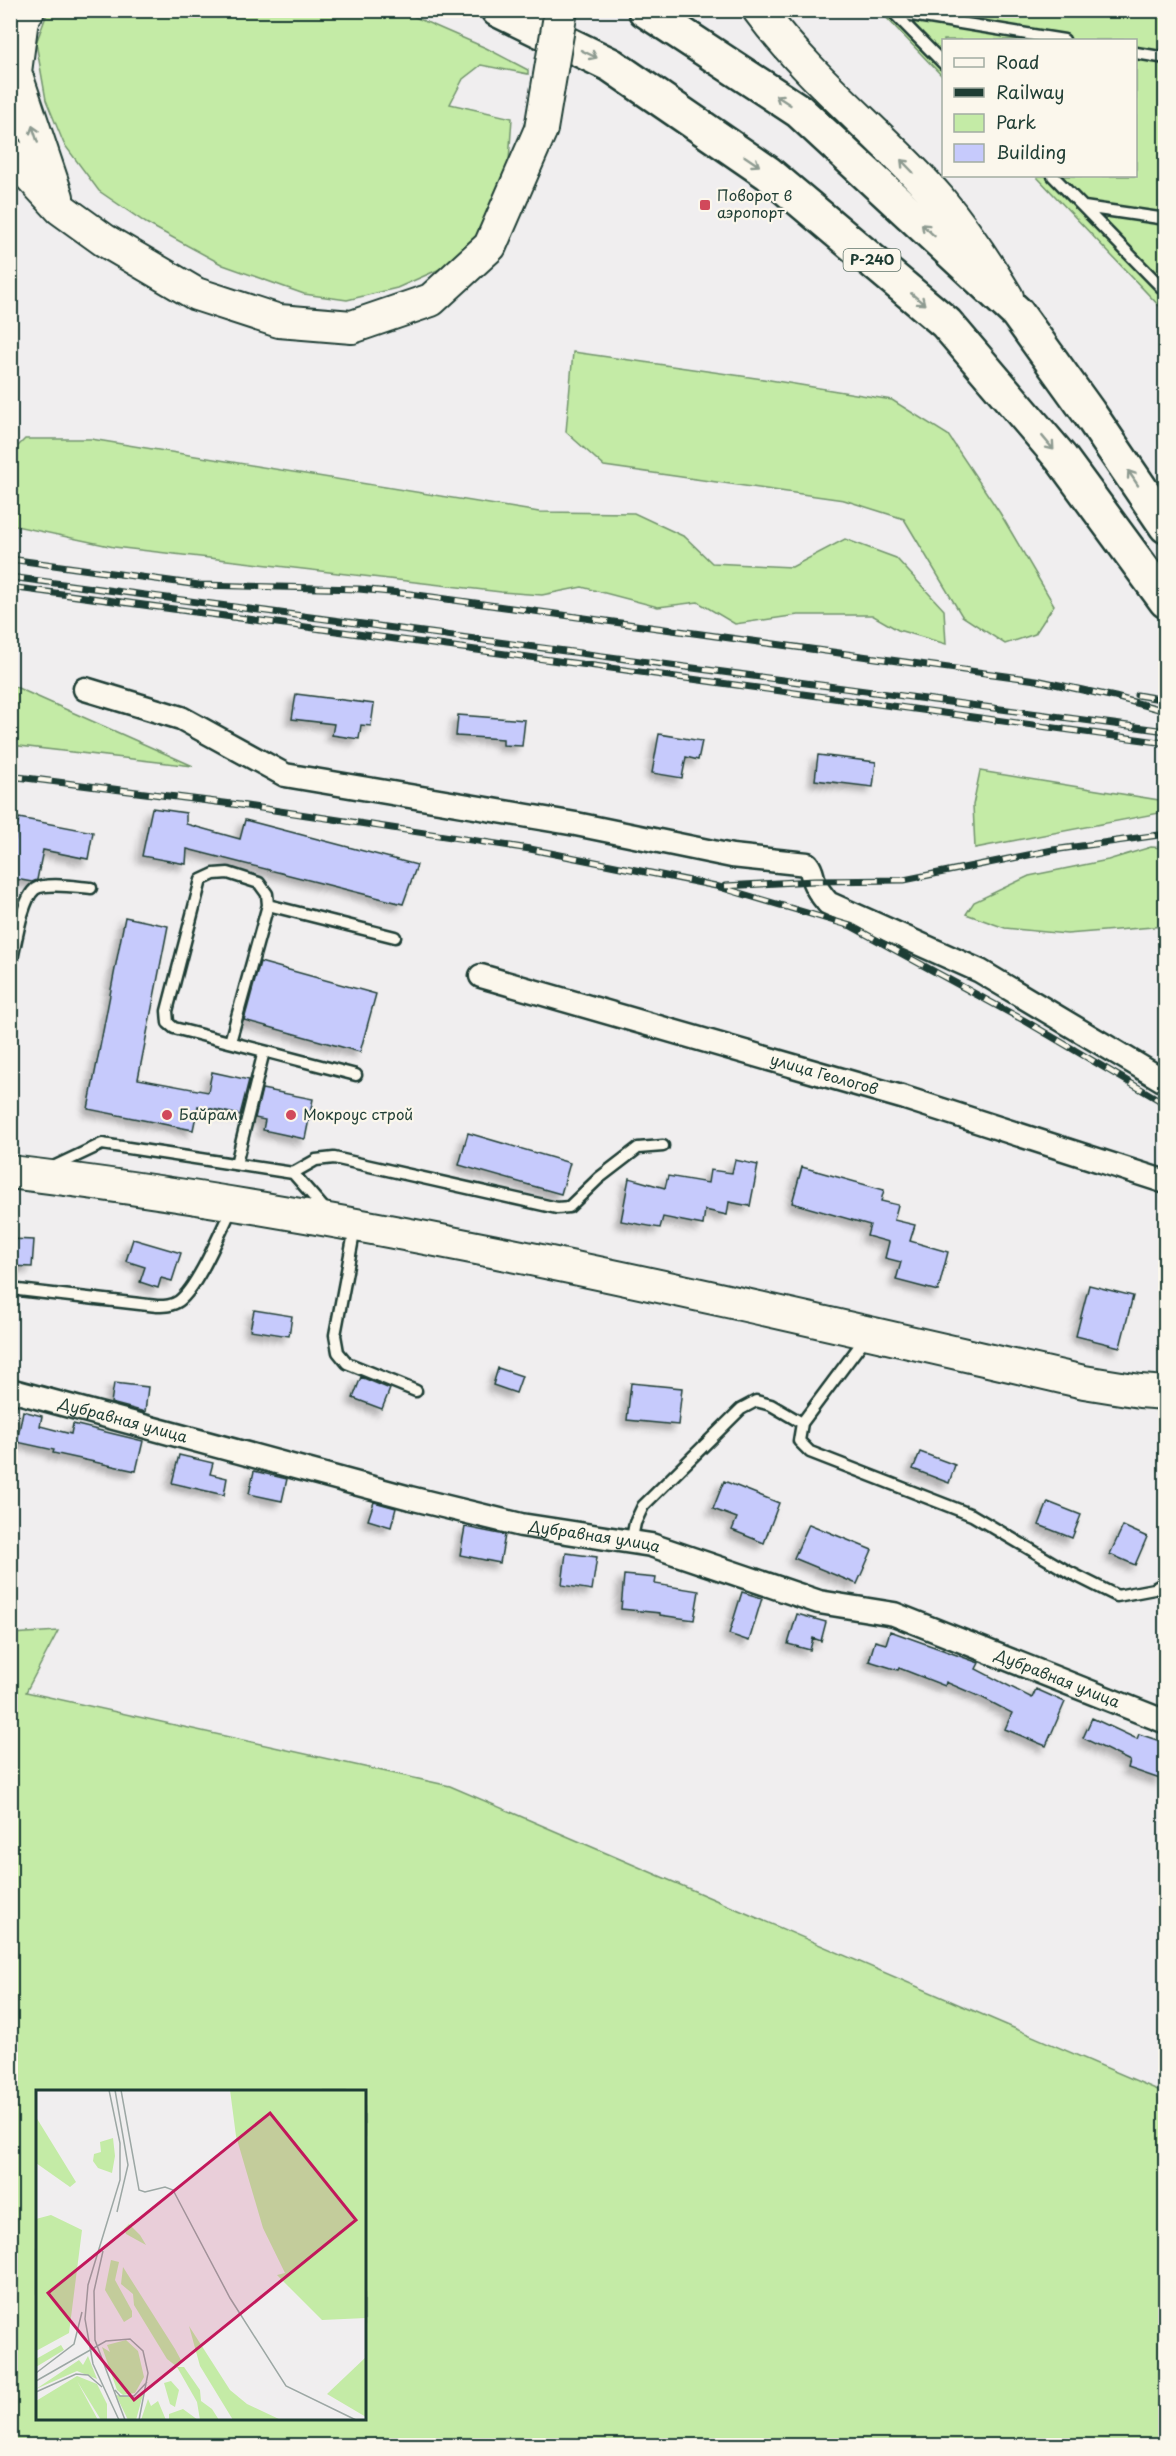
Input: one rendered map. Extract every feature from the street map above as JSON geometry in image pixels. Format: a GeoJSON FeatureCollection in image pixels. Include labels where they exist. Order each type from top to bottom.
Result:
{"type":"FeatureCollection","features":[{"type":"Feature","properties":{"kind":"highway","name":"Р-240"},"geometry":{"type":"LineString","coordinates":[[498,10],[610,65],[759,166],[946,322],[1061,458],[1166,601]]}},
{"type":"Feature","properties":{"kind":"highway"},"geometry":{"type":"LineString","coordinates":[[645,10],[799,111],[1017,313],[1166,526]]}},
{"type":"Feature","properties":{"kind":"main road"},"geometry":{"type":"LineString","coordinates":[[28,10],[22,19],[15,72],[61,209]]}},
{"type":"Feature","properties":{"kind":"main road"},"geometry":{"type":"LineString","coordinates":[[10,154],[61,209],[104,240],[196,294],[279,321],[352,327],[430,300],[490,246],[541,129],[561,10]]}},
{"type":"Feature","properties":{"kind":"main road"},"geometry":{"type":"LineString","coordinates":[[759,10],[822,84],[938,199],[965,231],[1017,313]]}},
{"type":"Feature","properties":{"kind":"main road"},"geometry":{"type":"LineString","coordinates":[[24,1173],[345,1222],[624,1278],[1084,1382],[1166,1393]]}},
{"type":"Feature","properties":{"kind":"street"},"geometry":{"type":"LineString","coordinates":[[85,688],[182,718],[285,775],[576,824],[732,856],[807,864],[812,869],[813,880],[820,894],[828,903],[980,971],[1166,1082]]}},
{"type":"Feature","properties":{"kind":"street","name":"улица Геологов"},"geometry":{"type":"LineString","coordinates":[[482,976],[905,1098],[1166,1182]]}},
{"type":"Feature","properties":{"kind":"street","name":"Дубравная улица"},"geometry":{"type":"LineString","coordinates":[[10,1390],[454,1509],[532,1527],[651,1545],[819,1602],[894,1614],[1166,1722]]}},
{"type":"Feature","properties":{"kind":"lane"},"geometry":{"type":"LineString","coordinates":[[892,11],[1058,39]]}},
{"type":"Feature","properties":{"kind":"lane"},"geometry":{"type":"LineString","coordinates":[[892,11],[942,61]]}},
{"type":"Feature","properties":{"kind":"lane"},"geometry":{"type":"LineString","coordinates":[[1137,52],[1166,58]]}},
{"type":"Feature","properties":{"kind":"lane"},"geometry":{"type":"LineString","coordinates":[[1054,177],[1166,292]]}},
{"type":"Feature","properties":{"kind":"lane"},"geometry":{"type":"LineString","coordinates":[[1084,207],[1166,219]]}},
{"type":"Feature","properties":{"kind":"lane"},"geometry":{"type":"LineString","coordinates":[[230,1042],[268,905],[267,894],[259,883],[228,873],[214,874],[201,880],[167,1011],[168,1023],[174,1028],[356,1075]]}},
{"type":"Feature","properties":{"kind":"lane"},"geometry":{"type":"LineString","coordinates":[[10,968],[26,901],[36,889],[47,885],[90,888]]}},
{"type":"Feature","properties":{"kind":"lane"},"geometry":{"type":"LineString","coordinates":[[268,905],[395,937]]}},
{"type":"Feature","properties":{"kind":"lane"},"geometry":{"type":"LineString","coordinates":[[236,1164],[264,1051]]}},
{"type":"Feature","properties":{"kind":"lane"},"geometry":{"type":"LineString","coordinates":[[24,1173],[102,1144],[293,1173],[345,1222],[335,1335],[338,1352],[347,1363],[416,1391]]}},
{"type":"Feature","properties":{"kind":"lane"},"geometry":{"type":"LineString","coordinates":[[293,1173],[316,1160],[334,1158],[557,1208],[569,1206],[599,1178],[638,1148],[663,1146]]}},
{"type":"Feature","properties":{"kind":"lane"},"geometry":{"type":"LineString","coordinates":[[10,1289],[157,1306],[171,1305],[181,1300],[196,1280],[235,1204]]}},
{"type":"Feature","properties":{"kind":"lane"},"geometry":{"type":"LineString","coordinates":[[870,1333],[802,1423],[799,1441],[810,1452],[972,1515],[1117,1596],[1154,1589],[1166,1582]]}},
{"type":"Feature","properties":{"kind":"lane"},"geometry":{"type":"LineString","coordinates":[[631,1543],[635,1523],[643,1506],[741,1409],[756,1401],[771,1405],[802,1423]]}},
{"type":"Feature","properties":{"kind":"green space"},"geometry":{"type":"Polygon","coordinates":[[[48,11],[401,11],[486,48],[528,70],[528,74],[481,65],[463,79],[450,104],[512,118],[508,175],[482,231],[442,268],[397,288],[347,300],[304,294],[223,265],[146,223],[99,191],[64,144],[46,100],[36,43],[48,11]]]}},
{"type":"Feature","properties":{"kind":"green space"},"geometry":{"type":"Polygon","coordinates":[[[880,11],[1165,11],[1165,312],[1037,177],[1137,177],[1137,39],[942,39],[942,76],[880,11]]]}},
{"type":"Feature","properties":{"kind":"green space"},"geometry":{"type":"Polygon","coordinates":[[[573,352],[892,400],[948,435],[1000,513],[1054,605],[1035,634],[1005,644],[962,616],[904,519],[844,500],[604,466],[566,432],[573,352]]]}},
{"type":"Feature","properties":{"kind":"green space"},"geometry":{"type":"Polygon","coordinates":[[[25,439],[91,439],[539,512],[634,513],[685,537],[712,563],[792,567],[845,539],[896,558],[944,610],[946,644],[898,630],[872,615],[798,615],[735,624],[698,602],[658,607],[582,587],[542,595],[501,592],[114,547],[11,525],[11,453],[25,439]]]}},
{"type":"Feature","properties":{"kind":"green space"},"geometry":{"type":"Polygon","coordinates":[[[11,685],[193,766],[11,745],[11,685]]]}},
{"type":"Feature","properties":{"kind":"green space"},"geometry":{"type":"Polygon","coordinates":[[[980,771],[1165,801],[1165,812],[975,848],[973,805],[980,771]]]}},
{"type":"Feature","properties":{"kind":"green space"},"geometry":{"type":"Polygon","coordinates":[[[1151,847],[1165,848],[1165,926],[1067,934],[1005,928],[966,914],[974,902],[1029,876],[1108,860],[1151,847]]]}},
{"type":"Feature","properties":{"kind":"green space"},"geometry":{"type":"Polygon","coordinates":[[[58,1631],[26,1692],[450,1786],[1165,2093],[1165,2445],[11,2445],[11,1634],[58,1631]]]}},
{"type":"Feature","properties":{"kind":"building"},"geometry":{"type":"Polygon","coordinates":[[[296,694],[374,704],[371,726],[361,725],[359,739],[332,735],[334,724],[292,719],[296,694]]]}},
{"type":"Feature","properties":{"kind":"building"},"geometry":{"type":"Polygon","coordinates":[[[458,715],[525,720],[522,746],[503,745],[503,739],[456,736],[458,715]]]}},
{"type":"Feature","properties":{"kind":"building"},"geometry":{"type":"Polygon","coordinates":[[[659,734],[702,741],[698,760],[686,757],[682,778],[652,773],[659,734]]]}},
{"type":"Feature","properties":{"kind":"building"},"geometry":{"type":"Polygon","coordinates":[[[818,755],[876,762],[873,787],[815,780],[818,755]]]}},
{"type":"Feature","properties":{"kind":"building"},"geometry":{"type":"Polygon","coordinates":[[[152,808],[186,813],[186,824],[240,839],[245,820],[417,865],[403,904],[187,849],[186,864],[142,856],[152,808]]]}},
{"type":"Feature","properties":{"kind":"building"},"geometry":{"type":"Polygon","coordinates":[[[19,818],[93,832],[88,859],[43,850],[37,880],[32,882],[10,878],[10,863],[19,818]]]}},
{"type":"Feature","properties":{"kind":"building"},"geometry":{"type":"Polygon","coordinates":[[[125,917],[168,926],[138,1079],[208,1092],[212,1072],[249,1080],[240,1115],[198,1106],[193,1130],[88,1109],[125,917]]]}},
{"type":"Feature","properties":{"kind":"building"},"geometry":{"type":"Polygon","coordinates":[[[260,962],[376,994],[360,1052],[244,1020],[260,962]]]}},
{"type":"Feature","properties":{"kind":"building"},"geometry":{"type":"Polygon","coordinates":[[[262,1089],[313,1099],[305,1139],[263,1130],[265,1120],[255,1118],[262,1089]]]}},
{"type":"Feature","properties":{"kind":"building"},"geometry":{"type":"Polygon","coordinates":[[[468,1133],[570,1163],[561,1194],[459,1165],[468,1133]]]}},
{"type":"Feature","properties":{"kind":"building"},"geometry":{"type":"Polygon","coordinates":[[[735,1160],[758,1165],[750,1206],[729,1202],[727,1215],[705,1210],[703,1225],[663,1217],[660,1228],[621,1221],[629,1178],[665,1188],[668,1176],[708,1183],[710,1170],[732,1173],[735,1160]]]}},
{"type":"Feature","properties":{"kind":"building"},"geometry":{"type":"Polygon","coordinates":[[[802,1167],[884,1190],[881,1201],[898,1205],[894,1220],[915,1225],[910,1241],[948,1252],[938,1291],[896,1280],[901,1262],[885,1258],[889,1242],[867,1236],[870,1225],[792,1203],[802,1167]]]}},
{"type":"Feature","properties":{"kind":"building"},"geometry":{"type":"Polygon","coordinates":[[[10,1239],[34,1240],[32,1267],[10,1266],[10,1239]]]}},
{"type":"Feature","properties":{"kind":"building"},"geometry":{"type":"Polygon","coordinates":[[[133,1239],[181,1253],[172,1281],[161,1278],[158,1288],[140,1282],[145,1267],[126,1261],[133,1239]]]}},
{"type":"Feature","properties":{"kind":"building"},"geometry":{"type":"Polygon","coordinates":[[[1089,1285],[1133,1296],[1120,1347],[1076,1336],[1089,1285]]]}},
{"type":"Feature","properties":{"kind":"building"},"geometry":{"type":"Polygon","coordinates":[[[254,1310],[292,1316],[289,1336],[250,1330],[254,1310]]]}},
{"type":"Feature","properties":{"kind":"building"},"geometry":{"type":"Polygon","coordinates":[[[498,1368],[522,1376],[516,1393],[493,1385],[498,1368]]]}},
{"type":"Feature","properties":{"kind":"building"},"geometry":{"type":"Polygon","coordinates":[[[361,1377],[390,1389],[382,1409],[353,1398],[361,1377]]]}},
{"type":"Feature","properties":{"kind":"building"},"geometry":{"type":"Polygon","coordinates":[[[114,1383],[148,1387],[145,1412],[111,1403],[114,1383]]]}},
{"type":"Feature","properties":{"kind":"building"},"geometry":{"type":"Polygon","coordinates":[[[631,1383],[682,1388],[678,1425],[627,1420],[631,1383]]]}},
{"type":"Feature","properties":{"kind":"building"},"geometry":{"type":"Polygon","coordinates":[[[23,1411],[42,1416],[40,1426],[71,1434],[73,1424],[143,1441],[136,1471],[53,1453],[54,1450],[17,1442],[23,1411]]]}},
{"type":"Feature","properties":{"kind":"building"},"geometry":{"type":"Polygon","coordinates":[[[920,1452],[955,1465],[949,1483],[913,1469],[920,1452]]]}},
{"type":"Feature","properties":{"kind":"building"},"geometry":{"type":"Polygon","coordinates":[[[179,1455],[213,1463],[210,1474],[227,1478],[224,1495],[172,1483],[179,1455]]]}},
{"type":"Feature","properties":{"kind":"building"},"geometry":{"type":"Polygon","coordinates":[[[254,1471],[287,1479],[282,1501],[249,1494],[254,1471]]]}},
{"type":"Feature","properties":{"kind":"building"},"geometry":{"type":"Polygon","coordinates":[[[724,1481],[779,1503],[764,1543],[732,1530],[737,1518],[713,1509],[724,1481]]]}},
{"type":"Feature","properties":{"kind":"building"},"geometry":{"type":"Polygon","coordinates":[[[374,1502],[396,1508],[391,1527],[368,1520],[374,1502]]]}},
{"type":"Feature","properties":{"kind":"building"},"geometry":{"type":"Polygon","coordinates":[[[1048,1502],[1081,1515],[1072,1538],[1039,1525],[1048,1502]]]}},
{"type":"Feature","properties":{"kind":"building"},"geometry":{"type":"Polygon","coordinates":[[[809,1524],[872,1550],[857,1584],[794,1558],[809,1524]]]}},
{"type":"Feature","properties":{"kind":"building"},"geometry":{"type":"Polygon","coordinates":[[[1123,1526],[1147,1537],[1135,1565],[1110,1554],[1123,1526]]]}},
{"type":"Feature","properties":{"kind":"building"},"geometry":{"type":"Polygon","coordinates":[[[465,1527],[505,1535],[500,1563],[460,1555],[465,1527]]]}},
{"type":"Feature","properties":{"kind":"building"},"geometry":{"type":"Polygon","coordinates":[[[566,1553],[597,1557],[592,1590],[562,1585],[566,1553]]]}},
{"type":"Feature","properties":{"kind":"building"},"geometry":{"type":"Polygon","coordinates":[[[624,1575],[656,1578],[655,1584],[699,1591],[694,1620],[660,1615],[660,1613],[621,1609],[624,1575]]]}},
{"type":"Feature","properties":{"kind":"building"},"geometry":{"type":"Polygon","coordinates":[[[742,1592],[762,1598],[749,1641],[729,1634],[742,1592]]]}},
{"type":"Feature","properties":{"kind":"building"},"geometry":{"type":"Polygon","coordinates":[[[797,1614],[826,1622],[821,1641],[813,1638],[810,1650],[788,1644],[797,1614]]]}},
{"type":"Feature","properties":{"kind":"building"},"geometry":{"type":"Polygon","coordinates":[[[890,1631],[979,1663],[976,1669],[1032,1698],[1036,1689],[1065,1702],[1046,1746],[1005,1729],[1012,1713],[983,1698],[946,1682],[945,1686],[899,1668],[898,1670],[869,1661],[875,1641],[886,1644],[890,1631]]]}},
{"type":"Feature","properties":{"kind":"building"},"geometry":{"type":"Polygon","coordinates":[[[1092,1718],[1137,1739],[1139,1734],[1166,1743],[1166,1761],[1160,1779],[1128,1768],[1130,1761],[1083,1738],[1092,1718]]]}},
{"type":"Feature","properties":{"kind":"railway"},"geometry":{"type":"LineString","coordinates":[[10,559],[199,585],[359,589],[410,594],[1036,680],[1166,711]]}},
{"type":"Feature","properties":{"kind":"railway"},"geometry":{"type":"LineString","coordinates":[[10,577],[1166,731]]}},
{"type":"Feature","properties":{"kind":"railway"},"geometry":{"type":"LineString","coordinates":[[10,587],[1166,743]]}},
{"type":"Feature","properties":{"kind":"railway"},"geometry":{"type":"LineString","coordinates":[[1137,695],[1166,700]]}},
{"type":"Feature","properties":{"kind":"railway"},"geometry":{"type":"LineString","coordinates":[[10,776],[240,805],[530,849],[716,886],[851,926],[1027,1022],[1166,1104]]}},
{"type":"Feature","properties":{"kind":"railway"},"geometry":{"type":"LineString","coordinates":[[725,886],[814,881],[904,880],[1053,850],[1166,834]]}},
{"type":"Feature","properties":{"kind":"place","name":"Поворот в аэропорт"},"geometry":{"type":"Point","coordinates":[705,205]}},
{"type":"Feature","properties":{"kind":"place","name":"Байрам"},"geometry":{"type":"Point","coordinates":[167,1115]}},
{"type":"Feature","properties":{"kind":"place","name":"Мокроус строй"},"geometry":{"type":"Point","coordinates":[291,1115]}}]}
